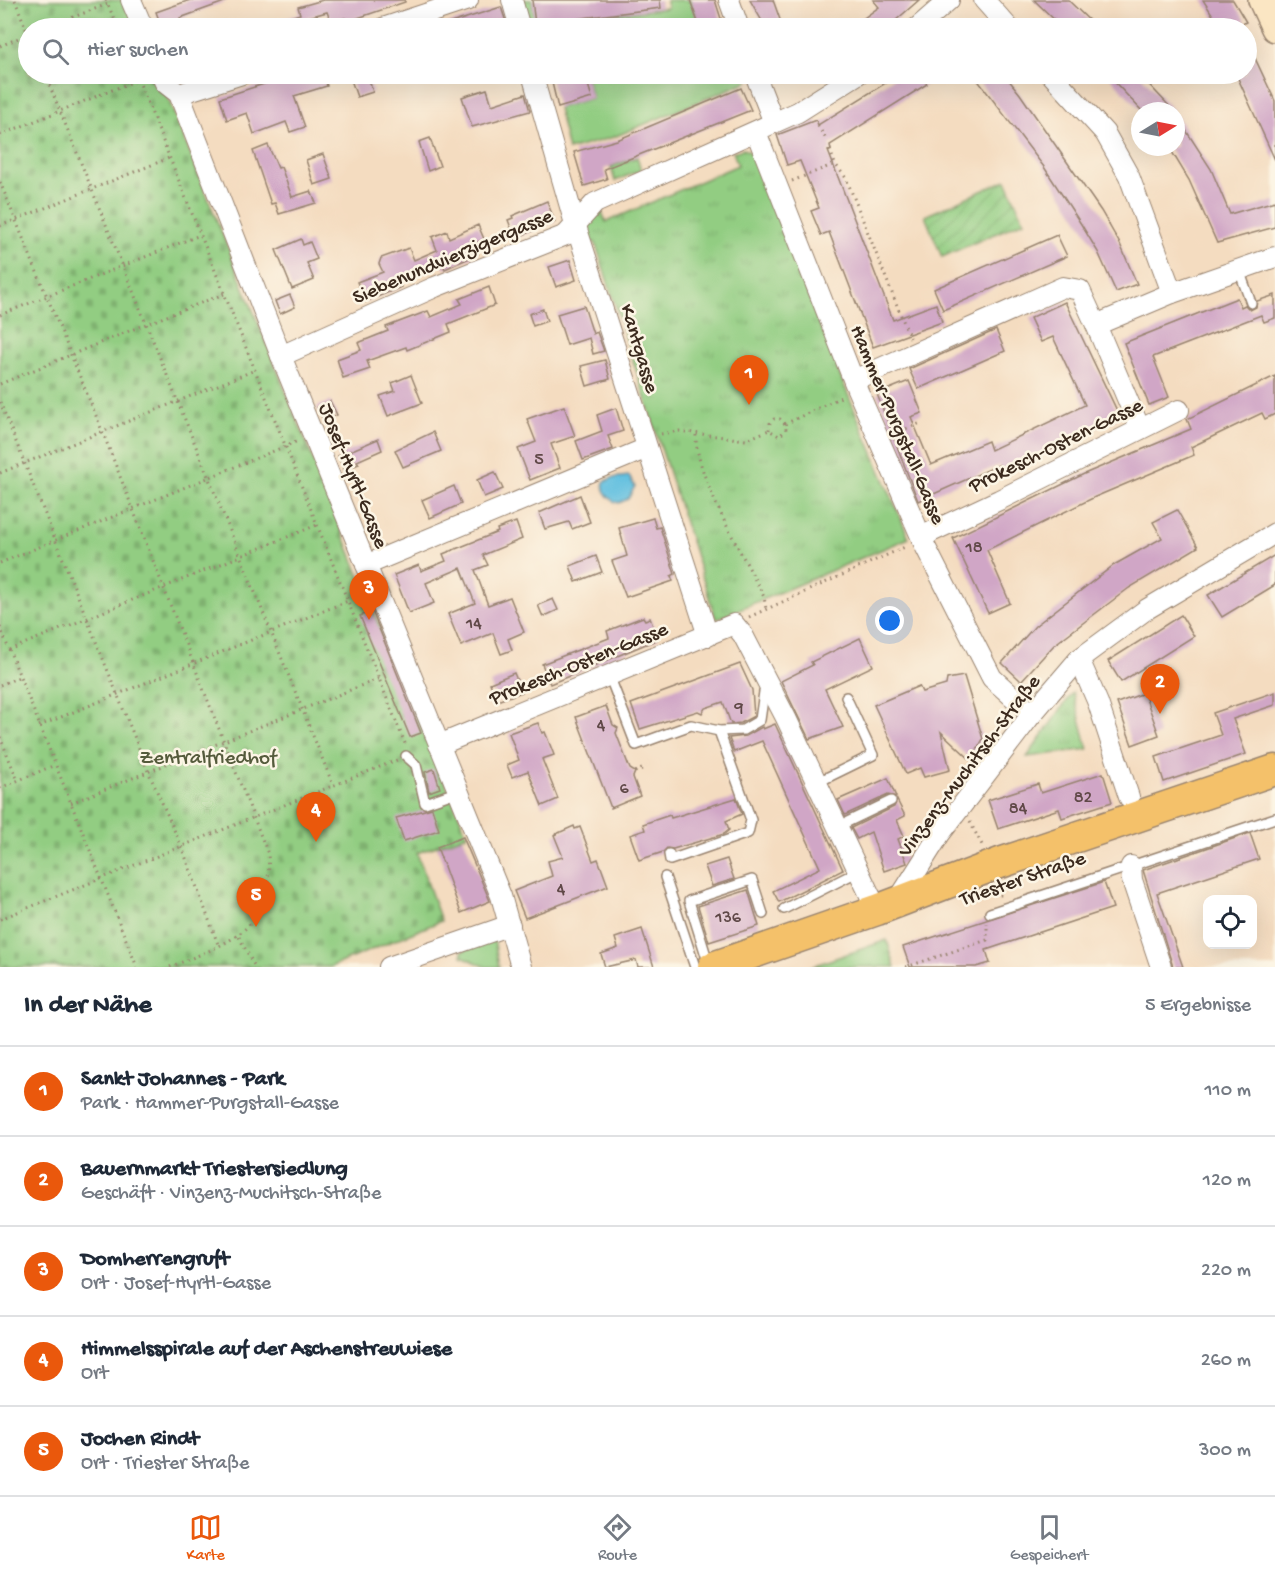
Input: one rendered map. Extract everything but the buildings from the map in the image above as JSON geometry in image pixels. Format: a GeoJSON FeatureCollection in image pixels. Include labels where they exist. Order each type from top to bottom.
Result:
{"type":"FeatureCollection","features":[{"type":"Feature","properties":{"kind":"main road"},"geometry":{"type":"LineString","coordinates":[[1264,0],[1275,28]]}},
{"type":"Feature","properties":{"kind":"main road","name":"Triester Straße"},"geometry":{"type":"LineString","coordinates":[[711,967],[1022,856],[1275,770]]}},
{"type":"Feature","properties":{"kind":"main road","name":"Triester Straße"},"geometry":{"type":"LineString","coordinates":[[770,967],[993,885],[1275,790]]}},
{"type":"Feature","properties":{"kind":"street"},"geometry":{"type":"LineString","coordinates":[[131,0],[139,18]]}},
{"type":"Feature","properties":{"kind":"street"},"geometry":{"type":"LineString","coordinates":[[413,18],[468,0]]}},
{"type":"Feature","properties":{"kind":"street"},"geometry":{"type":"LineString","coordinates":[[512,0],[517,18]]}},
{"type":"Feature","properties":{"kind":"street"},"geometry":{"type":"LineString","coordinates":[[729,0],[735,18]]}},
{"type":"Feature","properties":{"kind":"street"},"geometry":{"type":"LineString","coordinates":[[928,18],[949,0]]}},
{"type":"Feature","properties":{"kind":"street"},"geometry":{"type":"LineString","coordinates":[[984,0],[1001,18]]}},
{"type":"Feature","properties":{"kind":"street","name":"Josef-Hyrtl-Gasse"},"geometry":{"type":"LineString","coordinates":[[166,84],[179,94],[281,356],[459,791],[510,925],[521,967]]}},
{"type":"Feature","properties":{"kind":"street"},"geometry":{"type":"LineString","coordinates":[[179,94],[210,84]]}},
{"type":"Feature","properties":{"kind":"street","name":"Kantgasse"},"geometry":{"type":"LineString","coordinates":[[535,84],[576,223],[708,636]]}},
{"type":"Feature","properties":{"kind":"street"},"geometry":{"type":"LineString","coordinates":[[759,84],[774,123]]}},
{"type":"Feature","properties":{"kind":"street","name":"Siebenundvierzigergasse"},"geometry":{"type":"LineString","coordinates":[[281,356],[435,287],[566,236],[595,203],[798,112],[842,84]]}},
{"type":"Feature","properties":{"kind":"street"},"geometry":{"type":"LineString","coordinates":[[1060,84],[1110,141],[1129,176],[1172,293]]}},
{"type":"Feature","properties":{"kind":"street","name":"Hammer-Purgstall-Gasse"},"geometry":{"type":"LineString","coordinates":[[756,132],[851,387],[922,539],[992,678],[1032,714]]}},
{"type":"Feature","properties":{"kind":"street"},"geometry":{"type":"LineString","coordinates":[[1096,325],[1172,293],[1275,257]]}},
{"type":"Feature","properties":{"kind":"street"},"geometry":{"type":"LineString","coordinates":[[851,387],[1063,287],[1080,290],[1140,429]]}},
{"type":"Feature","properties":{"kind":"street","name":"Prokesch-Osten-Gasse"},"geometry":{"type":"LineString","coordinates":[[922,539],[930,532],[1179,410]]}},
{"type":"Feature","properties":{"kind":"street"},"geometry":{"type":"LineString","coordinates":[[366,564],[645,443]]}},
{"type":"Feature","properties":{"kind":"street","name":"Vinzenz-Muchitsch-Straße"},"geometry":{"type":"LineString","coordinates":[[887,906],[1032,714],[1079,660],[1147,609],[1275,533]]}},
{"type":"Feature","properties":{"kind":"street"},"geometry":{"type":"LineString","coordinates":[[734,624],[786,718],[857,872],[887,906]]}},
{"type":"Feature","properties":{"kind":"street","name":"Prokesch-Osten-Gasse"},"geometry":{"type":"LineString","coordinates":[[440,745],[734,624]]}},
{"type":"Feature","properties":{"kind":"street"},"geometry":{"type":"LineString","coordinates":[[1079,660],[1098,703],[1129,797]]}},
{"type":"Feature","properties":{"kind":"street"},"geometry":{"type":"LineString","coordinates":[[1131,866],[1132,880],[1161,967]]}},
{"type":"Feature","properties":{"kind":"street"},"geometry":{"type":"LineString","coordinates":[[389,967],[510,925]]}},
{"type":"Feature","properties":{"kind":"lane"},"geometry":{"type":"LineString","coordinates":[[1239,270],[1251,303]]}},
{"type":"Feature","properties":{"kind":"lane"},"geometry":{"type":"LineString","coordinates":[[608,674],[636,744],[691,725],[719,731],[743,730],[760,720],[766,679]]}},
{"type":"Feature","properties":{"kind":"lane"},"geometry":{"type":"LineString","coordinates":[[816,783],[873,755],[846,696]]}},
{"type":"Feature","properties":{"kind":"lane"},"geometry":{"type":"LineString","coordinates":[[669,855],[670,860],[748,833],[751,820],[719,731]]}},
{"type":"Feature","properties":{"kind":"lane"},"geometry":{"type":"LineString","coordinates":[[406,756],[416,765],[425,803],[459,791]]}},
{"type":"Feature","properties":{"kind":"lane"},"geometry":{"type":"LineString","coordinates":[[837,827],[891,801]]}},
{"type":"Feature","properties":{"kind":"lane"},"geometry":{"type":"LineString","coordinates":[[990,913],[1275,818]]}},
{"type":"Feature","properties":{"kind":"lane"},"geometry":{"type":"LineString","coordinates":[[784,909],[857,872]]}},
{"type":"Feature","properties":{"kind":"lane"},"geometry":{"type":"LineString","coordinates":[[665,877],[695,967]]}},
{"type":"Feature","properties":{"kind":"lane"},"geometry":{"type":"LineString","coordinates":[[711,967],[689,901],[752,880],[763,915]]}},
{"type":"Feature","properties":{"kind":"path"},"geometry":{"type":"LineString","coordinates":[[15,0],[22,18]]}},
{"type":"Feature","properties":{"kind":"path"},"geometry":{"type":"LineString","coordinates":[[68,18],[107,2],[114,18]]}},
{"type":"Feature","properties":{"kind":"path"},"geometry":{"type":"LineString","coordinates":[[0,46],[18,38]]}},
{"type":"Feature","properties":{"kind":"path"},"geometry":{"type":"LineString","coordinates":[[49,84],[333,785]]}},
{"type":"Feature","properties":{"kind":"path"},"geometry":{"type":"LineString","coordinates":[[0,135],[126,84]]}},
{"type":"Feature","properties":{"kind":"path"},"geometry":{"type":"LineString","coordinates":[[0,919],[406,756],[406,747],[380,678],[140,84]]}},
{"type":"Feature","properties":{"kind":"path"},"geometry":{"type":"LineString","coordinates":[[818,126],[826,140]]}},
{"type":"Feature","properties":{"kind":"path"},"geometry":{"type":"LineString","coordinates":[[830,150],[835,164],[846,178],[912,343]]}},
{"type":"Feature","properties":{"kind":"path"},"geometry":{"type":"LineString","coordinates":[[0,226],[169,158]]}},
{"type":"Feature","properties":{"kind":"path"},"geometry":{"type":"LineString","coordinates":[[786,183],[835,164]]}},
{"type":"Feature","properties":{"kind":"path"},"geometry":{"type":"LineString","coordinates":[[0,182],[45,297],[103,433],[268,854],[270,876],[260,909],[239,937],[170,967]]}},
{"type":"Feature","properties":{"kind":"path"},"geometry":{"type":"LineString","coordinates":[[0,315],[200,235]]}},
{"type":"Feature","properties":{"kind":"path"},"geometry":{"type":"LineString","coordinates":[[0,384],[224,294]]}},
{"type":"Feature","properties":{"kind":"path"},"geometry":{"type":"LineString","coordinates":[[0,473],[255,370]]}},
{"type":"Feature","properties":{"kind":"path"},"geometry":{"type":"LineString","coordinates":[[785,424],[851,387]]}},
{"type":"Feature","properties":{"kind":"path"},"geometry":{"type":"LineString","coordinates":[[0,402],[219,946]]}},
{"type":"Feature","properties":{"kind":"path"},"geometry":{"type":"LineString","coordinates":[[774,419],[780,419],[785,424],[786,430],[779,436],[769,430],[770,423],[774,419]]}},
{"type":"Feature","properties":{"kind":"path"},"geometry":{"type":"LineString","coordinates":[[886,437],[921,423]]}},
{"type":"Feature","properties":{"kind":"path"},"geometry":{"type":"LineString","coordinates":[[645,443],[679,431],[746,440],[769,430]]}},
{"type":"Feature","properties":{"kind":"path"},"geometry":{"type":"LineString","coordinates":[[0,563],[313,434]]}},
{"type":"Feature","properties":{"kind":"path"},"geometry":{"type":"LineString","coordinates":[[696,434],[696,451],[706,480],[764,597],[766,609]]}},
{"type":"Feature","properties":{"kind":"path"},"geometry":{"type":"LineString","coordinates":[[9,650],[317,525]]}},
{"type":"Feature","properties":{"kind":"path"},"geometry":{"type":"LineString","coordinates":[[734,624],[922,539]]}},
{"type":"Feature","properties":{"kind":"path"},"geometry":{"type":"LineString","coordinates":[[39,726],[348,601]]}},
{"type":"Feature","properties":{"kind":"path"},"geometry":{"type":"LineString","coordinates":[[0,627],[137,967]]}},
{"type":"Feature","properties":{"kind":"path"},"geometry":{"type":"LineString","coordinates":[[0,685],[19,676]]}},
{"type":"Feature","properties":{"kind":"path"},"geometry":{"type":"LineString","coordinates":[[71,803],[380,678]]}},
{"type":"Feature","properties":{"kind":"path"},"geometry":{"type":"LineString","coordinates":[[0,736],[18,781]]}},
{"type":"Feature","properties":{"kind":"path"},"geometry":{"type":"LineString","coordinates":[[0,788],[56,765]]}},
{"type":"Feature","properties":{"kind":"path"},"geometry":{"type":"LineString","coordinates":[[635,772],[644,768]]}},
{"type":"Feature","properties":{"kind":"path"},"geometry":{"type":"LineString","coordinates":[[967,816],[983,847]]}},
{"type":"Feature","properties":{"kind":"path"},"geometry":{"type":"LineString","coordinates":[[996,892],[996,895],[1004,895]]}},
{"type":"Feature","properties":{"kind":"path"},"geometry":{"type":"LineString","coordinates":[[906,967],[987,940],[987,918],[990,913]]}},
{"type":"Feature","properties":{"kind":"path"},"geometry":{"type":"LineString","coordinates":[[239,937],[255,967]]}},
{"type":"Feature","properties":{"kind":"green space","name":"Zentralfriedhof"},"geometry":{"type":"Polygon","coordinates":[[[0,0],[126,0],[134,18],[18,18],[18,84],[162,84],[379,624],[467,835],[417,853],[441,921],[330,967],[0,967],[0,0]]]}},
{"type":"Feature","properties":{"kind":"green space"},"geometry":{"type":"Polygon","coordinates":[[[522,0],[532,0],[534,18],[528,18],[522,0]]]}},
{"type":"Feature","properties":{"kind":"green space"},"geometry":{"type":"Polygon","coordinates":[[[667,0],[690,0],[696,18],[584,18],[667,8],[667,0]]]}},
{"type":"Feature","properties":{"kind":"green space"},"geometry":{"type":"Polygon","coordinates":[[[588,84],[741,84],[614,137],[568,150],[558,108],[592,98],[588,84]]]}},
{"type":"Feature","properties":{"kind":"green space"},"geometry":{"type":"Polygon","coordinates":[[[743,149],[757,155],[762,164],[758,167],[824,336],[831,339],[841,364],[838,371],[909,538],[716,619],[595,242],[589,243],[586,225],[601,210],[606,222],[738,165],[733,152],[743,149]]]}},
{"type":"Feature","properties":{"kind":"green space"},"geometry":{"type":"Polygon","coordinates":[[[637,157],[641,170],[615,181],[611,167],[637,157]]]}},
{"type":"Feature","properties":{"kind":"green space"},"geometry":{"type":"Polygon","coordinates":[[[1006,180],[1024,221],[942,257],[925,216],[1006,180]]]}},
{"type":"Feature","properties":{"kind":"green space"},"geometry":{"type":"Polygon","coordinates":[[[1073,692],[1088,749],[1027,757],[1073,692]]]}},
{"type":"Feature","properties":{"kind":"green space"},"geometry":{"type":"Polygon","coordinates":[[[494,939],[499,967],[486,967],[462,956],[462,951],[494,939]]]}},
{"type":"Feature","properties":{"kind":"green space"},"geometry":{"type":"Polygon","coordinates":[[[887,940],[895,967],[810,967],[887,940]]]}},
{"type":"Feature","properties":{"kind":"water"},"geometry":{"type":"Polygon","coordinates":[[[629,476],[635,486],[628,499],[619,503],[610,498],[605,492],[604,482],[612,478],[629,476]]]}},
{"type":"Feature","properties":{"kind":"place","name":"Sankt Johannes - Park"},"geometry":{"type":"Point","coordinates":[749,405]}},
{"type":"Feature","properties":{"kind":"place","name":"Domherrengruft"},"geometry":{"type":"Point","coordinates":[369,620]}},
{"type":"Feature","properties":{"kind":"place","name":"Bauernmarkt Triestersiedlung"},"geometry":{"type":"Point","coordinates":[1160,714]}},
{"type":"Feature","properties":{"kind":"place","name":"Himmelsspirale auf der Aschenstreuwiese"},"geometry":{"type":"Point","coordinates":[316,842]}},
{"type":"Feature","properties":{"kind":"place","name":"Jochen Rindt"},"geometry":{"type":"Point","coordinates":[256,927]}}]}
